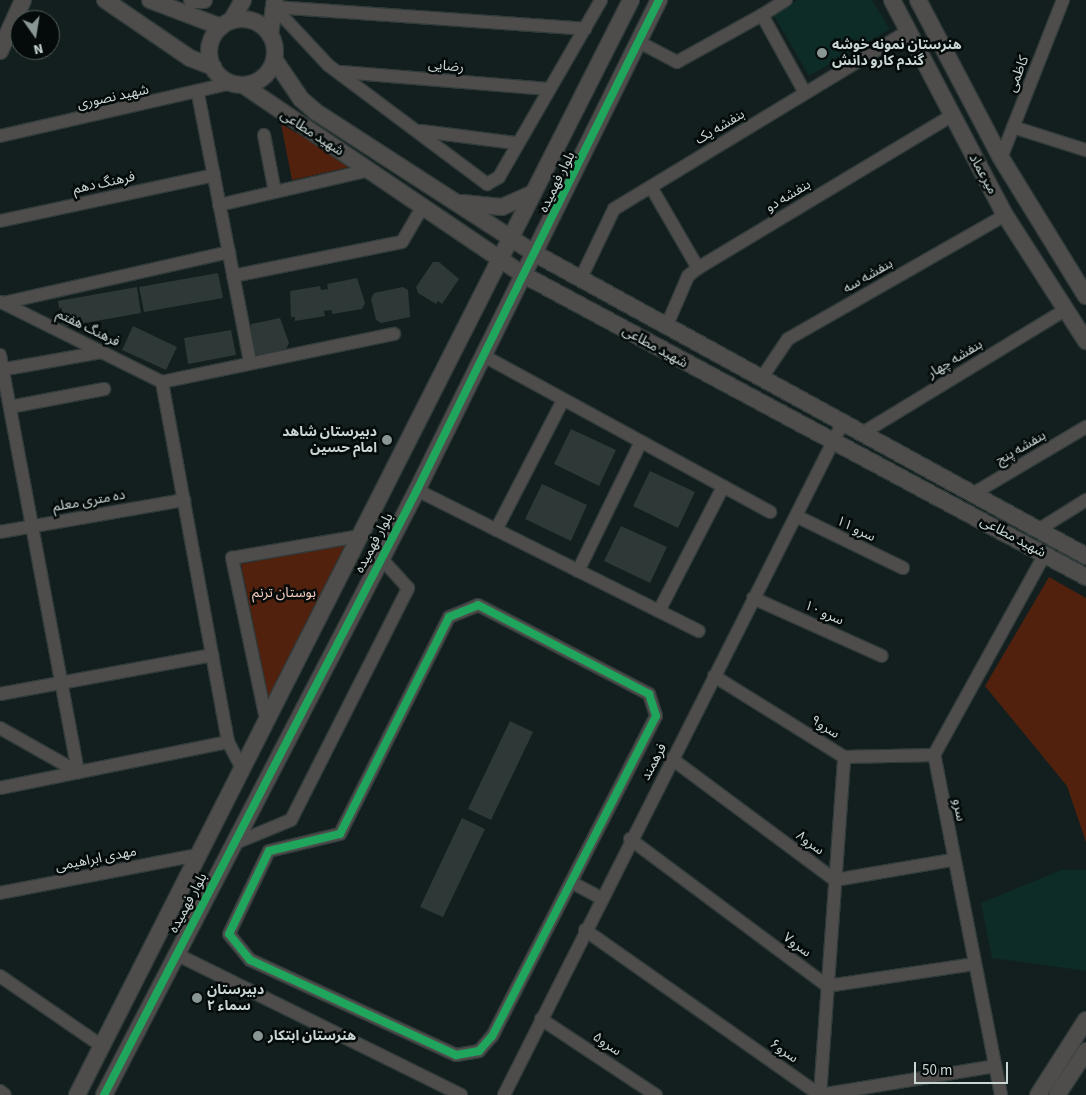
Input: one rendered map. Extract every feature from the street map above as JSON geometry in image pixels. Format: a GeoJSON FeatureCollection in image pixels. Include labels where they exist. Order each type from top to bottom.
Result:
{"type":"FeatureCollection","features":[{"type":"Feature","properties":{"kind":"street"},"geometry":{"type":"LineString","coordinates":[[0,51],[23,0]]}},
{"type":"Feature","properties":{"kind":"street"},"geometry":{"type":"LineString","coordinates":[[105,0],[190,58],[213,67],[238,84],[266,74],[274,58],[270,35],[274,3]]}},
{"type":"Feature","properties":{"kind":"street"},"geometry":{"type":"LineString","coordinates":[[150,0],[226,24],[253,21],[270,35]]}},
{"type":"Feature","properties":{"kind":"street"},"geometry":{"type":"LineString","coordinates":[[192,0],[204,0]]}},
{"type":"Feature","properties":{"kind":"street"},"geometry":{"type":"LineString","coordinates":[[213,67],[210,45],[244,0]]}},
{"type":"Feature","properties":{"kind":"street"},"geometry":{"type":"LineString","coordinates":[[274,3],[316,53],[487,184],[498,177],[515,143],[585,29],[600,0]]}},
{"type":"Feature","properties":{"kind":"street","name":"بلوار فهمیده"},"geometry":{"type":"LineString","coordinates":[[77,1095],[508,237],[631,0]]}},
{"type":"Feature","properties":{"kind":"street","name":"بلوار فهمیده"},"geometry":{"type":"LineString","coordinates":[[104,1095],[380,557],[417,490],[659,0]]}},
{"type":"Feature","properties":{"kind":"street"},"geometry":{"type":"LineString","coordinates":[[639,42],[677,62],[786,0]]}},
{"type":"Feature","properties":{"kind":"street","name":"میرعماد"},"geometry":{"type":"LineString","coordinates":[[892,0],[951,116],[1005,215],[1086,341]]}},
{"type":"Feature","properties":{"kind":"street","name":"میرعماد"},"geometry":{"type":"LineString","coordinates":[[918,0],[1001,158],[1086,296]]}},
{"type":"Feature","properties":{"kind":"street","name":"کاظمی"},"geometry":{"type":"LineString","coordinates":[[1001,158],[1063,0]]}},
{"type":"Feature","properties":{"kind":"street"},"geometry":{"type":"LineString","coordinates":[[274,3],[585,29]]}},
{"type":"Feature","properties":{"kind":"street"},"geometry":{"type":"LineString","coordinates":[[762,15],[805,93]]}},
{"type":"Feature","properties":{"kind":"street","name":"بنفشه یک"},"geometry":{"type":"LineString","coordinates":[[581,278],[614,209],[908,31]]}},
{"type":"Feature","properties":{"kind":"street","name":"شهید مطاعی"},"geometry":{"type":"LineString","coordinates":[[274,58],[301,99],[316,112],[534,253],[842,424],[1085,555]]}},
{"type":"Feature","properties":{"kind":"street","name":"رضایی"},"geometry":{"type":"LineString","coordinates":[[341,72],[548,89]]}},
{"type":"Feature","properties":{"kind":"street","name":"شهید مطاعی"},"geometry":{"type":"LineString","coordinates":[[238,84],[423,206],[524,276],[832,443],[1045,554],[1086,578]]}},
{"type":"Feature","properties":{"kind":"street","name":"شهید نصوری"},"geometry":{"type":"LineString","coordinates":[[0,136],[238,84]]}},
{"type":"Feature","properties":{"kind":"street"},"geometry":{"type":"LineString","coordinates":[[198,94],[250,362]]}},
{"type":"Feature","properties":{"kind":"street","name":"بنفشه دو"},"geometry":{"type":"LineString","coordinates":[[667,326],[688,276],[698,268],[951,116]]}},
{"type":"Feature","properties":{"kind":"street"},"geometry":{"type":"LineString","coordinates":[[1013,127],[1086,150]]}},
{"type":"Feature","properties":{"kind":"street"},"geometry":{"type":"LineString","coordinates":[[420,131],[515,143]]}},
{"type":"Feature","properties":{"kind":"street"},"geometry":{"type":"LineString","coordinates":[[264,135],[275,192]]}},
{"type":"Feature","properties":{"kind":"street"},"geometry":{"type":"LineString","coordinates":[[220,205],[369,170]]}},
{"type":"Feature","properties":{"kind":"street","name":"فرهنگ دهم"},"geometry":{"type":"LineString","coordinates":[[0,221],[214,175]]}},
{"type":"Feature","properties":{"kind":"street"},"geometry":{"type":"LineString","coordinates":[[456,202],[508,206],[530,196],[536,185]]}},
{"type":"Feature","properties":{"kind":"street"},"geometry":{"type":"LineString","coordinates":[[651,187],[698,268]]}},
{"type":"Feature","properties":{"kind":"street"},"geometry":{"type":"LineString","coordinates":[[233,276],[402,242],[423,206]]}},
{"type":"Feature","properties":{"kind":"street","name":"بنفشه سه"},"geometry":{"type":"LineString","coordinates":[[761,379],[788,339],[1005,215]]}},
{"type":"Feature","properties":{"kind":"street"},"geometry":{"type":"LineString","coordinates":[[2,302],[229,252]]}},
{"type":"Feature","properties":{"kind":"street","name":"فرهنگ هفتم"},"geometry":{"type":"LineString","coordinates":[[2,302],[162,382]]}},
{"type":"Feature","properties":{"kind":"street","name":"بنفشه چهار"},"geometry":{"type":"LineString","coordinates":[[861,434],[1065,310]]}},
{"type":"Feature","properties":{"kind":"street"},"geometry":{"type":"LineString","coordinates":[[242,768],[228,742],[162,382],[250,362],[394,334]]}},
{"type":"Feature","properties":{"kind":"street"},"geometry":{"type":"LineString","coordinates":[[1,370],[102,352]]}},
{"type":"Feature","properties":{"kind":"street"},"geometry":{"type":"LineString","coordinates":[[0,355],[1,370],[10,407],[78,772]]}},
{"type":"Feature","properties":{"kind":"street"},"geometry":{"type":"LineString","coordinates":[[484,356],[770,512]]}},
{"type":"Feature","properties":{"kind":"street"},"geometry":{"type":"LineString","coordinates":[[10,407],[104,389]]}},
{"type":"Feature","properties":{"kind":"street"},"geometry":{"type":"LineString","coordinates":[[496,530],[563,400]]}},
{"type":"Feature","properties":{"kind":"street","name":"فرهمند"},"geometry":{"type":"LineString","coordinates":[[504,1095],[630,839],[842,424]]}},
{"type":"Feature","properties":{"kind":"street","name":"بنفشه پنج"},"geometry":{"type":"LineString","coordinates":[[972,494],[1086,428]]}},
{"type":"Feature","properties":{"kind":"street"},"geometry":{"type":"LineString","coordinates":[[578,570],[641,442]]}},
{"type":"Feature","properties":{"kind":"street"},"geometry":{"type":"LineString","coordinates":[[659,612],[723,487]]}},
{"type":"Feature","properties":{"kind":"street"},"geometry":{"type":"LineString","coordinates":[[417,490],[699,631]]}},
{"type":"Feature","properties":{"kind":"street","name":"ده متری معلم"},"geometry":{"type":"LineString","coordinates":[[0,532],[184,500]]}},
{"type":"Feature","properties":{"kind":"street"},"geometry":{"type":"LineString","coordinates":[[1038,530],[1086,500]]}},
{"type":"Feature","properties":{"kind":"street","name":"۱۱ سرو"},"geometry":{"type":"LineString","coordinates":[[796,516],[903,568]]}},
{"type":"Feature","properties":{"kind":"street"},"geometry":{"type":"LineString","coordinates":[[266,720],[232,558],[359,536]]}},
{"type":"Feature","properties":{"kind":"street"},"geometry":{"type":"LineString","coordinates":[[934,755],[1045,554]]}},
{"type":"Feature","properties":{"kind":"street"},"geometry":{"type":"LineString","coordinates":[[233,844],[292,820],[408,588],[380,557]]}},
{"type":"Feature","properties":{"kind":"street","name":"سرو ۱۰"},"geometry":{"type":"LineString","coordinates":[[753,598],[882,656]]}},
{"type":"Feature","properties":{"kind":"street"},"geometry":{"type":"LineString","coordinates":[[478,605],[649,694],[656,716],[571,882],[492,1036],[479,1051],[456,1055],[250,960],[229,934],[269,851],[340,834],[449,617],[478,605]]}},
{"type":"Feature","properties":{"kind":"street"},"geometry":{"type":"LineString","coordinates":[[0,694],[212,656]]}},
{"type":"Feature","properties":{"kind":"street","name":"سرو۹"},"geometry":{"type":"LineString","coordinates":[[714,676],[844,756],[934,755]]}},
{"type":"Feature","properties":{"kind":"street"},"geometry":{"type":"LineString","coordinates":[[0,728],[78,772]]}},
{"type":"Feature","properties":{"kind":"street"},"geometry":{"type":"LineString","coordinates":[[0,788],[228,742]]}},
{"type":"Feature","properties":{"kind":"street","name":"سرو"},"geometry":{"type":"LineString","coordinates":[[934,755],[952,860],[1002,1095]]}},
{"type":"Feature","properties":{"kind":"street"},"geometry":{"type":"LineString","coordinates":[[844,756],[820,1095],[995,1066]]}},
{"type":"Feature","properties":{"kind":"street","name":"سرو۸"},"geometry":{"type":"LineString","coordinates":[[672,759],[835,880]]}},
{"type":"Feature","properties":{"kind":"street","name":"سرو۷"},"geometry":{"type":"LineString","coordinates":[[630,839],[827,986]]}},
{"type":"Feature","properties":{"kind":"street","name":"مهدی ابراهیمی"},"geometry":{"type":"LineString","coordinates":[[0,893],[198,855]]}},
{"type":"Feature","properties":{"kind":"street"},"geometry":{"type":"LineString","coordinates":[[835,880],[952,860]]}},
{"type":"Feature","properties":{"kind":"street"},"geometry":{"type":"LineString","coordinates":[[571,882],[601,898]]}},
{"type":"Feature","properties":{"kind":"street","name":"سرو۶"},"geometry":{"type":"LineString","coordinates":[[585,930],[820,1095]]}},
{"type":"Feature","properties":{"kind":"street"},"geometry":{"type":"LineString","coordinates":[[176,954],[461,1095]]}},
{"type":"Feature","properties":{"kind":"street"},"geometry":{"type":"LineString","coordinates":[[827,986],[974,964]]}},
{"type":"Feature","properties":{"kind":"street"},"geometry":{"type":"LineString","coordinates":[[0,976],[102,1046]]}},
{"type":"Feature","properties":{"kind":"street","name":"سرو۵"},"geometry":{"type":"LineString","coordinates":[[541,1019],[656,1095]]}},
{"type":"Feature","properties":{"kind":"street"},"geometry":{"type":"LineString","coordinates":[[1038,1095],[1086,1020]]}},
{"type":"Feature","properties":{"kind":"street"},"geometry":{"type":"LineString","coordinates":[[1057,1095],[1086,1051]]}},
{"type":"Feature","properties":{"kind":"street"},"geometry":{"type":"LineString","coordinates":[[0,1091],[5,1095]]}},
{"type":"Feature","properties":{"kind":"shaded area","name":"هنرستان نمونه خوشه گندم کارو دانش"},"geometry":{"type":"Polygon","coordinates":[[[797,0],[872,0],[890,29],[809,76],[773,14],[797,0]]]}},
{"type":"Feature","properties":{"kind":"shaded area"},"geometry":{"type":"Polygon","coordinates":[[[1061,870],[1086,870],[1086,971],[992,958],[981,903],[1061,870]]]}},
{"type":"Feature","properties":{"kind":"green space"},"geometry":{"type":"Polygon","coordinates":[[[281,124],[354,166],[292,180],[281,124]]]}},
{"type":"Feature","properties":{"kind":"green space","name":"بوستان ترنم"},"geometry":{"type":"Polygon","coordinates":[[[348,544],[269,702],[241,564],[348,544]]]}},
{"type":"Feature","properties":{"kind":"green space"},"geometry":{"type":"Polygon","coordinates":[[[1049,577],[1086,598],[1086,842],[1067,786],[985,686],[1049,577]]]}},
{"type":"Feature","properties":{"kind":"building"},"geometry":{"type":"Polygon","coordinates":[[[433,262],[439,262],[459,279],[442,304],[438,301],[436,304],[418,293],[416,287],[433,262]]]}},
{"type":"Feature","properties":{"kind":"building"},"geometry":{"type":"Polygon","coordinates":[[[218,273],[223,298],[144,312],[139,287],[218,273]]]}},
{"type":"Feature","properties":{"kind":"building"},"geometry":{"type":"Polygon","coordinates":[[[357,278],[365,303],[362,309],[332,314],[332,310],[324,311],[325,316],[295,321],[295,317],[291,317],[290,291],[320,286],[321,290],[328,289],[327,284],[357,278]]]}},
{"type":"Feature","properties":{"kind":"building"},"geometry":{"type":"Polygon","coordinates":[[[137,287],[141,313],[62,327],[58,301],[137,287]]]}},
{"type":"Feature","properties":{"kind":"building"},"geometry":{"type":"Polygon","coordinates":[[[403,287],[408,290],[410,317],[381,323],[376,320],[371,299],[374,293],[403,287]]]}},
{"type":"Feature","properties":{"kind":"building"},"geometry":{"type":"Polygon","coordinates":[[[280,318],[289,343],[286,349],[257,355],[252,351],[248,330],[251,329],[251,324],[280,318]]]}},
{"type":"Feature","properties":{"kind":"building"},"geometry":{"type":"Polygon","coordinates":[[[133,326],[177,347],[166,370],[122,350],[133,326]]]}},
{"type":"Feature","properties":{"kind":"building"},"geometry":{"type":"Polygon","coordinates":[[[231,330],[236,355],[188,364],[184,338],[231,330]]]}},
{"type":"Feature","properties":{"kind":"building"},"geometry":{"type":"Polygon","coordinates":[[[571,429],[616,450],[599,486],[554,464],[571,429]]]}},
{"type":"Feature","properties":{"kind":"building"},"geometry":{"type":"Polygon","coordinates":[[[650,471],[695,492],[678,528],[633,506],[650,471]]]}},
{"type":"Feature","properties":{"kind":"building"},"geometry":{"type":"Polygon","coordinates":[[[542,484],[587,505],[571,541],[525,519],[542,484]]]}},
{"type":"Feature","properties":{"kind":"building"},"geometry":{"type":"Polygon","coordinates":[[[621,526],[667,547],[650,583],[604,561],[621,526]]]}},
{"type":"Feature","properties":{"kind":"building"},"geometry":{"type":"Polygon","coordinates":[[[510,721],[533,732],[491,820],[468,809],[510,721]]]}},
{"type":"Feature","properties":{"kind":"building"},"geometry":{"type":"Polygon","coordinates":[[[462,818],[485,829],[443,917],[420,907],[462,818]]]}},
{"type":"Feature","properties":{"kind":"cycle path"},"geometry":{"type":"LineString","coordinates":[[104,1095],[417,490],[659,0]]}},
{"type":"Feature","properties":{"kind":"cycle path"},"geometry":{"type":"LineString","coordinates":[[478,605],[649,694],[656,716],[492,1036],[479,1051],[456,1055],[250,960],[229,934],[269,851],[340,834],[449,617],[478,605]]}},
{"type":"Feature","properties":{"kind":"place","name":"هنرستان نمونه خوشه گندم کارو دانش"},"geometry":{"type":"Point","coordinates":[822,53]}},
{"type":"Feature","properties":{"kind":"place","name":"دبیرستان شاهد امام حسین"},"geometry":{"type":"Point","coordinates":[387,440]}},
{"type":"Feature","properties":{"kind":"place","name":"دبیرستان سماء ٢"},"geometry":{"type":"Point","coordinates":[197,998]}},
{"type":"Feature","properties":{"kind":"place","name":"هنرستان ابتکار"},"geometry":{"type":"Point","coordinates":[258,1036]}}]}
